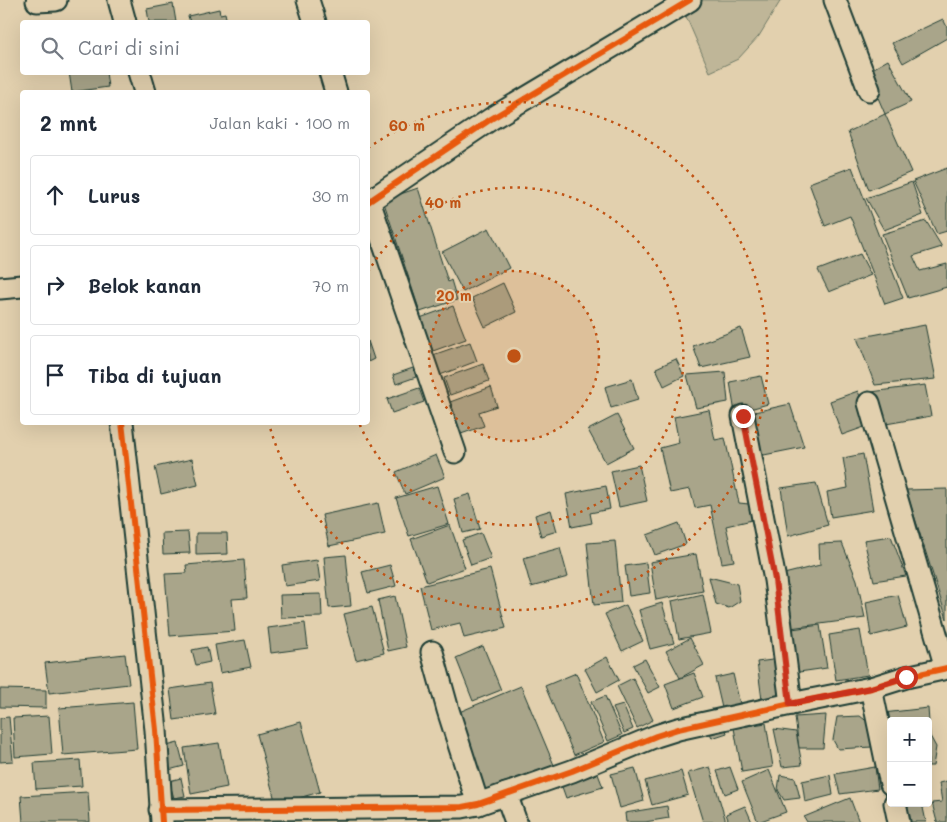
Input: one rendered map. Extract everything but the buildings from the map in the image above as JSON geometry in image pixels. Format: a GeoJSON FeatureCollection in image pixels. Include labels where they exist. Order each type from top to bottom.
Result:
{"type":"FeatureCollection","features":[{"type":"Feature","properties":{"kind":"street"},"geometry":{"type":"LineString","coordinates":[[119,0],[124,20]]}},
{"type":"Feature","properties":{"kind":"street"},"geometry":{"type":"LineString","coordinates":[[308,0],[314,20]]}},
{"type":"Feature","properties":{"kind":"street"},"geometry":{"type":"LineString","coordinates":[[370,199],[491,119],[690,0]]}},
{"type":"Feature","properties":{"kind":"street"},"geometry":{"type":"LineString","coordinates":[[835,0],[869,90]]}},
{"type":"Feature","properties":{"kind":"street"},"geometry":{"type":"LineString","coordinates":[[140,75],[144,90]]}},
{"type":"Feature","properties":{"kind":"street"},"geometry":{"type":"LineString","coordinates":[[331,75],[335,90]]}},
{"type":"Feature","properties":{"kind":"street"},"geometry":{"type":"LineString","coordinates":[[370,206],[455,452]]}},
{"type":"Feature","properties":{"kind":"street"},"geometry":{"type":"LineString","coordinates":[[0,288],[20,286]]}},
{"type":"Feature","properties":{"kind":"street"},"geometry":{"type":"LineString","coordinates":[[122,425],[156,730],[161,816],[445,809],[478,804],[572,772],[656,736],[678,729],[871,688],[906,677],[946,668],[869,403]]}},
{"type":"Feature","properties":{"kind":"street"},"geometry":{"type":"LineString","coordinates":[[743,416],[775,580],[790,704]]}},
{"type":"Feature","properties":{"kind":"street"},"geometry":{"type":"LineString","coordinates":[[432,652],[478,804]]}},
{"type":"Feature","properties":{"kind":"street"},"geometry":{"type":"LineString","coordinates":[[871,688],[887,765]]}},
{"type":"Feature","properties":{"kind":"street"},"geometry":{"type":"LineString","coordinates":[[506,794],[516,822]]}},
{"type":"Feature","properties":{"kind":"street"},"geometry":{"type":"LineString","coordinates":[[896,807],[899,822]]}},
{"type":"Feature","properties":{"kind":"shaded area"},"geometry":{"type":"Polygon","coordinates":[[[679,0],[781,0],[759,36],[738,59],[710,72],[679,0]]]}},
{"type":"Feature","properties":{"kind":"cycle path"},"geometry":{"type":"LineString","coordinates":[[370,201],[491,119],[690,0]]}},
{"type":"Feature","properties":{"kind":"cycle path"},"geometry":{"type":"LineString","coordinates":[[122,425],[156,730],[162,822]]}},
{"type":"Feature","properties":{"kind":"cycle path"},"geometry":{"type":"LineString","coordinates":[[160,810],[462,807],[478,804],[572,771],[656,736],[678,729],[871,688],[906,677],[947,668]]}},
{"type":"Feature","properties":{"kind":"route"},"geometry":{"type":"LineString","coordinates":[[743,416],[775,580],[790,704],[871,688],[906,677]]}}]}
